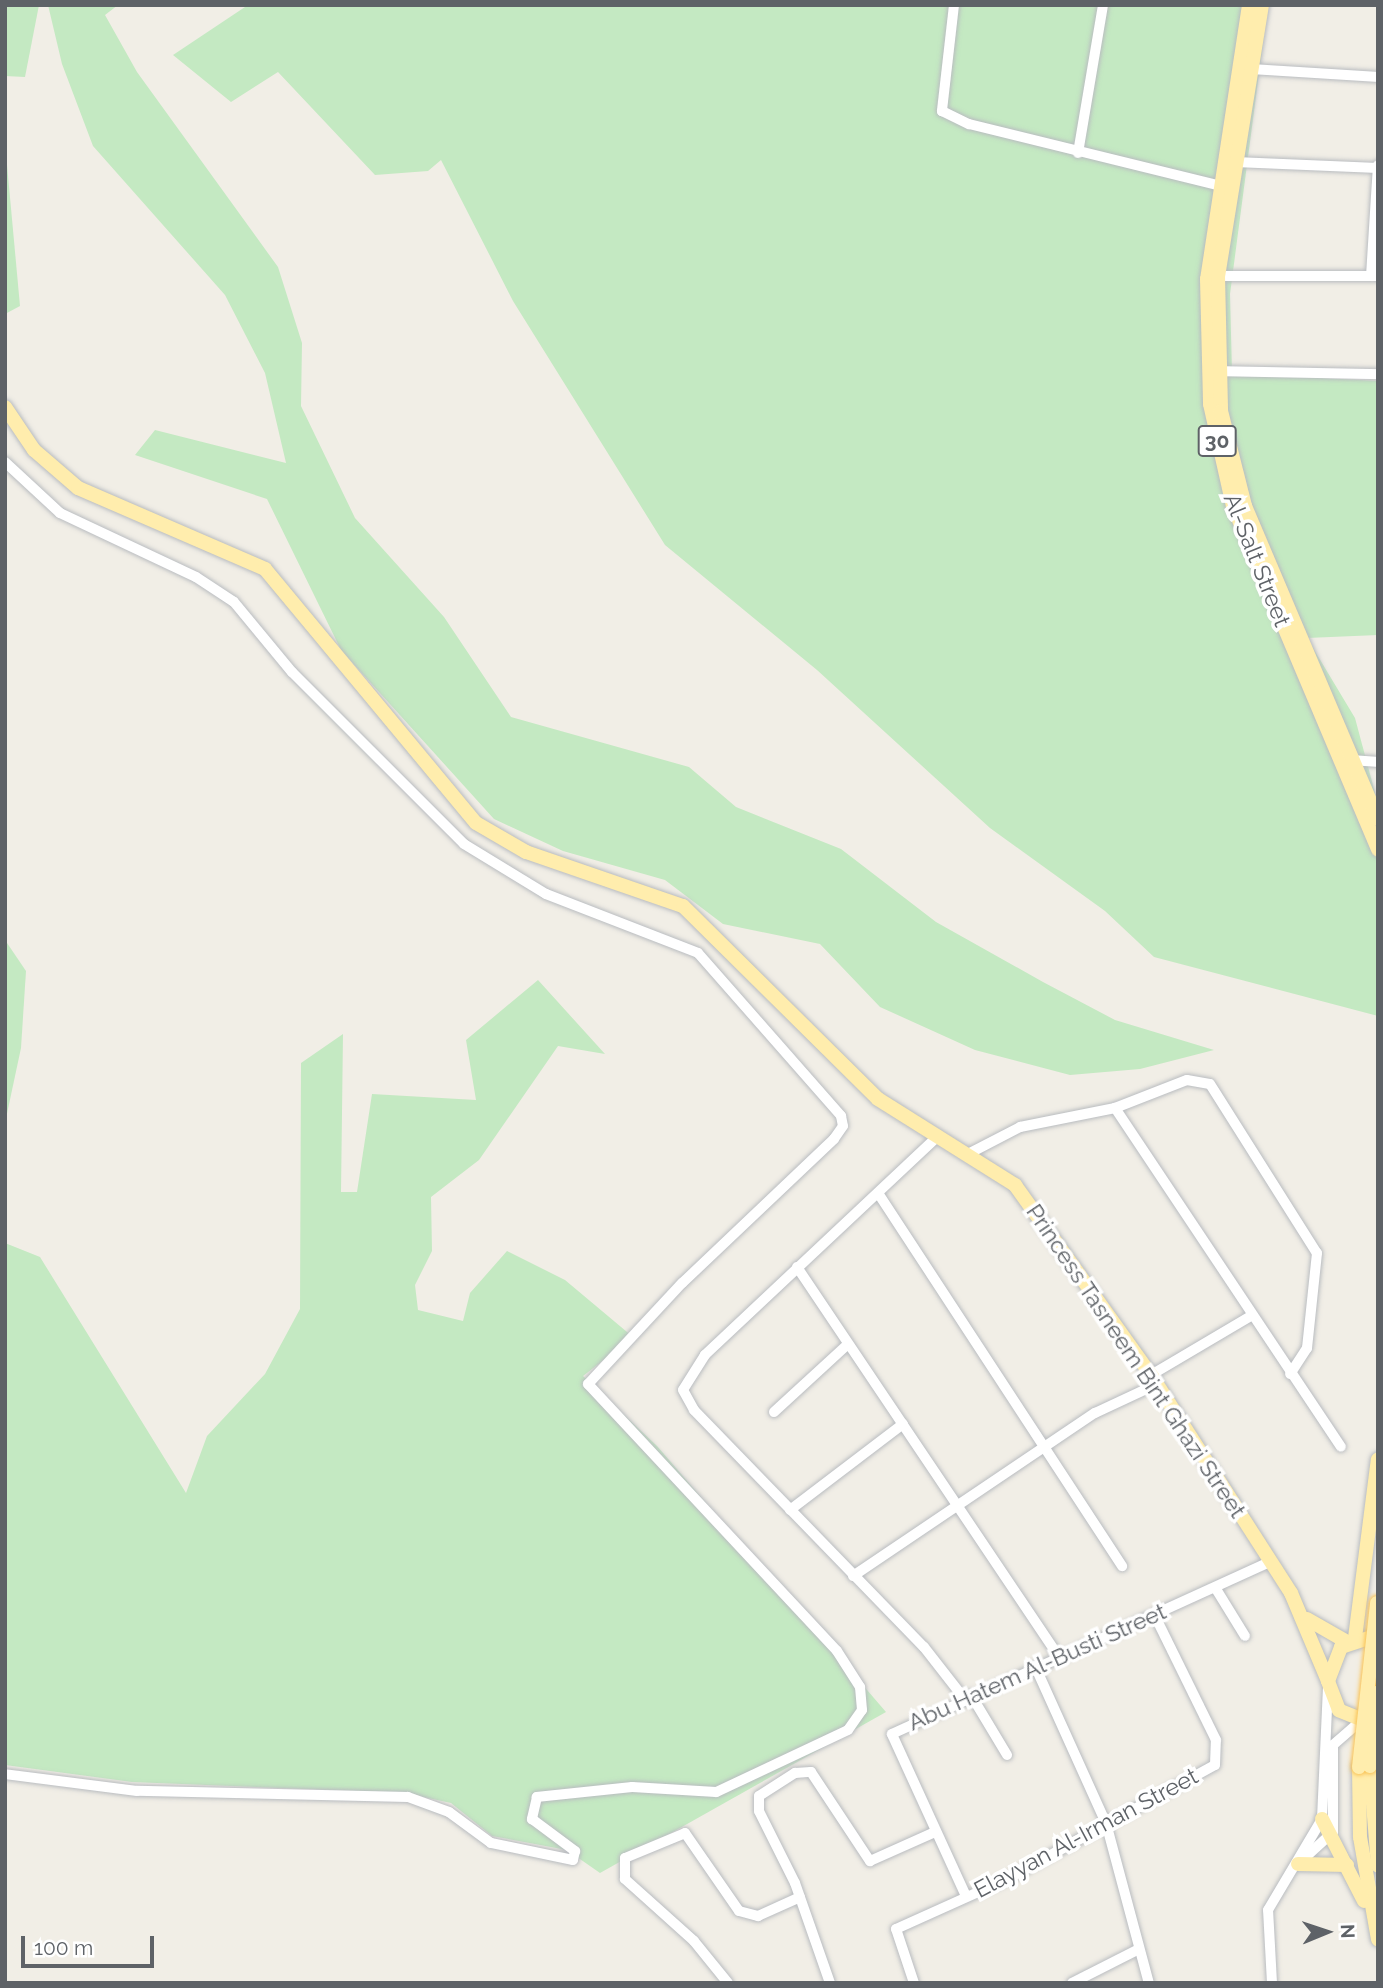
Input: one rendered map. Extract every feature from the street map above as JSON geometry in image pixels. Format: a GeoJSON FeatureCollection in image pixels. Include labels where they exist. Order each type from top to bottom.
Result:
{"type":"FeatureCollection","features":[{"type":"Feature","properties":{"kind":"main road","name":"Al-Salt Street"},"geometry":{"type":"LineString","coordinates":[[1249,5],[1217,185],[1205,338],[1221,462],[1259,572],[1378,850]]}},
{"type":"Feature","properties":{"kind":"main road","name":"Al-Salt Street"},"geometry":{"type":"LineString","coordinates":[[1262,5],[1218,276],[1217,371],[1224,429],[1245,506],[1378,819]]}},
{"type":"Feature","properties":{"kind":"main road","name":"Princess Tasneem Bint Ghazi Street"},"geometry":{"type":"LineString","coordinates":[[5,407],[34,450],[78,488],[265,569],[476,823],[526,852],[683,906],[771,986],[865,1088],[1015,1185],[1043,1216],[1154,1379],[1300,1614],[1339,1710],[1359,1722]]}},
{"type":"Feature","properties":{"kind":"main road"},"geometry":{"type":"LineString","coordinates":[[1351,1640],[1378,1459]]}},
{"type":"Feature","properties":{"kind":"main road"},"geometry":{"type":"LineString","coordinates":[[1377,1599],[1360,1837],[1377,1937]]}},
{"type":"Feature","properties":{"kind":"main road","name":"Princess Tasneem Bint Ghazi Street"},"geometry":{"type":"LineString","coordinates":[[1300,1614],[1351,1640]]}},
{"type":"Feature","properties":{"kind":"main road"},"geometry":{"type":"LineString","coordinates":[[1328,1685],[1334,1656],[1351,1640],[1378,1635]]}},
{"type":"Feature","properties":{"kind":"main road"},"geometry":{"type":"LineString","coordinates":[[1378,1692],[1364,1767],[1378,1866]]}},
{"type":"Feature","properties":{"kind":"main road"},"geometry":{"type":"LineString","coordinates":[[1359,1722],[1378,1723]]}},
{"type":"Feature","properties":{"kind":"main road"},"geometry":{"type":"LineString","coordinates":[[1322,1819],[1333,1832],[1377,1937]]}},
{"type":"Feature","properties":{"kind":"main road"},"geometry":{"type":"LineString","coordinates":[[1295,1866],[1347,1865]]}},
{"type":"Feature","properties":{"kind":"street"},"geometry":{"type":"LineString","coordinates":[[954,5],[942,111],[1079,153],[1217,185]]}},
{"type":"Feature","properties":{"kind":"street"},"geometry":{"type":"LineString","coordinates":[[1079,153],[1103,5]]}},
{"type":"Feature","properties":{"kind":"street"},"geometry":{"type":"LineString","coordinates":[[1252,69],[1378,77]]}},
{"type":"Feature","properties":{"kind":"street"},"geometry":{"type":"LineString","coordinates":[[1218,276],[1375,276],[1378,167],[1235,162]]}},
{"type":"Feature","properties":{"kind":"street"},"geometry":{"type":"LineString","coordinates":[[1217,371],[1378,374]]}},
{"type":"Feature","properties":{"kind":"street"},"geometry":{"type":"LineString","coordinates":[[5,462],[60,513],[196,577],[234,602],[292,672],[464,844],[546,894],[698,953],[841,1116],[842,1129],[834,1139],[681,1283],[588,1384],[837,1651],[860,1687],[862,1710],[848,1731],[716,1793],[640,1787],[537,1797],[532,1819],[575,1851],[573,1860],[491,1843],[449,1812],[397,1795],[137,1791],[5,1773]]}},
{"type":"Feature","properties":{"kind":"street"},"geometry":{"type":"LineString","coordinates":[[1352,760],[1378,762]]}},
{"type":"Feature","properties":{"kind":"street"},"geometry":{"type":"LineString","coordinates":[[968,1154],[1020,1127],[1115,1108],[1187,1080],[1204,1080],[1217,1093],[1318,1258],[1307,1348],[1290,1374]]}},
{"type":"Feature","properties":{"kind":"street"},"geometry":{"type":"LineString","coordinates":[[1115,1108],[1249,1317],[1341,1447]]}},
{"type":"Feature","properties":{"kind":"street"},"geometry":{"type":"LineString","coordinates":[[938,1136],[705,1355],[683,1390],[694,1410],[924,1647],[967,1696],[1007,1755]]}},
{"type":"Feature","properties":{"kind":"street"},"geometry":{"type":"LineString","coordinates":[[878,1193],[1047,1444],[1122,1566]]}},
{"type":"Feature","properties":{"kind":"street"},"geometry":{"type":"LineString","coordinates":[[797,1267],[1058,1655]]}},
{"type":"Feature","properties":{"kind":"street"},"geometry":{"type":"LineString","coordinates":[[853,1576],[955,1504],[1249,1317]]}},
{"type":"Feature","properties":{"kind":"street"},"geometry":{"type":"LineString","coordinates":[[774,1412],[848,1344]]}},
{"type":"Feature","properties":{"kind":"street"},"geometry":{"type":"LineString","coordinates":[[790,1510],[903,1424]]}},
{"type":"Feature","properties":{"kind":"street","name":"Abu Hatem Al-Busti Street"},"geometry":{"type":"LineString","coordinates":[[966,1896],[933,1833],[891,1737],[967,1696],[1216,1589],[1270,1562]]}},
{"type":"Feature","properties":{"kind":"street"},"geometry":{"type":"LineString","coordinates":[[1216,1589],[1245,1636]]}},
{"type":"Feature","properties":{"kind":"street","name":"Elayyan Al-Irman Street"},"geometry":{"type":"LineString","coordinates":[[914,1983],[896,1929],[1106,1823],[1217,1760],[1216,1740],[1154,1614]]}},
{"type":"Feature","properties":{"kind":"street"},"geometry":{"type":"LineString","coordinates":[[1035,1666],[1106,1823],[1137,1950],[1149,1983]]}},
{"type":"Feature","properties":{"kind":"street"},"geometry":{"type":"LineString","coordinates":[[1272,1983],[1268,1910],[1322,1819],[1328,1685]]}},
{"type":"Feature","properties":{"kind":"street"},"geometry":{"type":"LineString","coordinates":[[1295,1866],[1333,1832],[1333,1745],[1359,1722]]}},
{"type":"Feature","properties":{"kind":"street"},"geometry":{"type":"LineString","coordinates":[[830,1983],[800,1897],[758,1801],[795,1773],[815,1775],[870,1861],[933,1833]]}},
{"type":"Feature","properties":{"kind":"street"},"geometry":{"type":"LineString","coordinates":[[728,1983],[694,1941],[625,1879],[628,1856],[680,1833],[694,1841],[719,1891],[738,1911],[758,1916],[800,1897]]}},
{"type":"Feature","properties":{"kind":"street"},"geometry":{"type":"LineString","coordinates":[[1072,1983],[1137,1950]]}},
{"type":"Feature","properties":{"kind":"green space"},"geometry":{"type":"Polygon","coordinates":[[[5,5],[39,5],[25,77],[5,76],[5,5]]]}},
{"type":"Feature","properties":{"kind":"green space"},"geometry":{"type":"Polygon","coordinates":[[[48,5],[118,5],[105,15],[137,72],[278,267],[302,343],[301,406],[355,518],[444,617],[511,717],[689,767],[736,807],[841,849],[936,922],[1043,982],[1115,1020],[1214,1050],[1140,1069],[1070,1075],[975,1050],[880,1007],[820,944],[723,924],[665,880],[563,851],[494,819],[341,650],[267,499],[135,455],[155,430],[286,463],[265,373],[225,295],[93,146],[62,64],[48,5]]]}},
{"type":"Feature","properties":{"kind":"green space"},"geometry":{"type":"Polygon","coordinates":[[[248,5],[1268,5],[1230,294],[1232,373],[1378,381],[1378,635],[1307,638],[1355,718],[1378,804],[1378,1016],[1154,957],[1105,911],[990,828],[817,670],[665,545],[513,301],[441,160],[428,171],[375,175],[278,72],[231,102],[173,55],[248,5]]]}},
{"type":"Feature","properties":{"kind":"green space"},"geometry":{"type":"Polygon","coordinates":[[[5,143],[20,306],[5,314],[5,143]]]}},
{"type":"Feature","properties":{"kind":"green space"},"geometry":{"type":"Polygon","coordinates":[[[5,940],[26,971],[21,1048],[5,1123],[5,940]]]}},
{"type":"Feature","properties":{"kind":"green space"},"geometry":{"type":"Polygon","coordinates":[[[538,980],[605,1054],[558,1046],[479,1160],[431,1197],[432,1251],[415,1285],[418,1310],[463,1321],[470,1293],[507,1251],[565,1280],[633,1337],[583,1376],[657,1446],[886,1712],[600,1873],[567,1850],[492,1836],[451,1803],[405,1793],[132,1782],[5,1765],[5,1243],[40,1257],[186,1493],[207,1436],[265,1374],[300,1309],[301,1063],[343,1034],[341,1192],[357,1192],[372,1094],[476,1100],[466,1040],[538,980]]]}}]}
